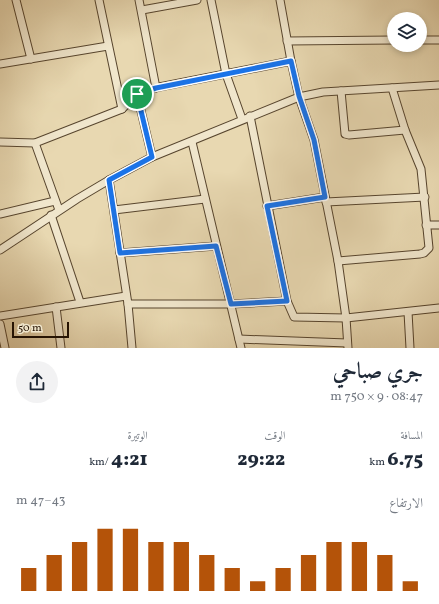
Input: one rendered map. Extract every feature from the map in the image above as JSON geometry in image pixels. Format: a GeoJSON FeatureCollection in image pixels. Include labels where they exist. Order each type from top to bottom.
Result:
{"type":"FeatureCollection","features":[{"type":"Feature","properties":{"kind":"street"},"geometry":{"type":"LineString","coordinates":[[16,0],[31,59]]}},
{"type":"Feature","properties":{"kind":"street"},"geometry":{"type":"LineString","coordinates":[[99,0],[122,109]]}},
{"type":"Feature","properties":{"kind":"street"},"geometry":{"type":"LineString","coordinates":[[139,0],[156,88]]}},
{"type":"Feature","properties":{"kind":"street"},"geometry":{"type":"LineString","coordinates":[[142,10],[197,0]]}},
{"type":"Feature","properties":{"kind":"street"},"geometry":{"type":"LineString","coordinates":[[211,0],[226,74],[242,119]]}},
{"type":"Feature","properties":{"kind":"street"},"geometry":{"type":"LineString","coordinates":[[239,339],[347,345],[346,318],[338,262],[326,200],[314,140],[299,96],[280,0]]}},
{"type":"Feature","properties":{"kind":"street"},"geometry":{"type":"LineString","coordinates":[[287,41],[387,40]]}},
{"type":"Feature","properties":{"kind":"street"},"geometry":{"type":"LineString","coordinates":[[427,40],[439,40]]}},
{"type":"Feature","properties":{"kind":"street"},"geometry":{"type":"LineString","coordinates":[[0,64],[108,46]]}},
{"type":"Feature","properties":{"kind":"street"},"geometry":{"type":"LineString","coordinates":[[0,142],[35,143],[122,109],[137,94],[156,88],[291,61]]}},
{"type":"Feature","properties":{"kind":"street"},"geometry":{"type":"LineString","coordinates":[[0,250],[59,210],[109,180],[152,157],[192,142],[242,119],[299,96],[340,91],[439,85]]}},
{"type":"Feature","properties":{"kind":"street"},"geometry":{"type":"LineString","coordinates":[[338,262],[424,253],[428,248],[421,169],[405,130],[392,88]]}},
{"type":"Feature","properties":{"kind":"street"},"geometry":{"type":"LineString","coordinates":[[340,91],[345,134],[356,135],[405,130]]}},
{"type":"Feature","properties":{"kind":"street"},"geometry":{"type":"LineString","coordinates":[[137,94],[152,157]]}},
{"type":"Feature","properties":{"kind":"street"},"geometry":{"type":"LineString","coordinates":[[250,116],[287,301],[294,317],[346,318],[439,308]]}},
{"type":"Feature","properties":{"kind":"street"},"geometry":{"type":"LineString","coordinates":[[192,142],[241,348]]}},
{"type":"Feature","properties":{"kind":"street"},"geometry":{"type":"LineString","coordinates":[[35,143],[59,210]]}},
{"type":"Feature","properties":{"kind":"street"},"geometry":{"type":"LineString","coordinates":[[109,180],[128,304],[132,348]]}},
{"type":"Feature","properties":{"kind":"street"},"geometry":{"type":"LineString","coordinates":[[267,206],[326,200],[424,197]]}},
{"type":"Feature","properties":{"kind":"street"},"geometry":{"type":"LineString","coordinates":[[114,210],[205,199]]}},
{"type":"Feature","properties":{"kind":"street"},"geometry":{"type":"LineString","coordinates":[[0,214],[55,201]]}},
{"type":"Feature","properties":{"kind":"street"},"geometry":{"type":"LineString","coordinates":[[51,215],[80,302]]}},
{"type":"Feature","properties":{"kind":"street"},"geometry":{"type":"LineString","coordinates":[[426,225],[439,225]]}},
{"type":"Feature","properties":{"kind":"street"},"geometry":{"type":"LineString","coordinates":[[120,253],[216,246]]}},
{"type":"Feature","properties":{"kind":"street"},"geometry":{"type":"LineString","coordinates":[[0,316],[80,302],[126,296]]}},
{"type":"Feature","properties":{"kind":"street"},"geometry":{"type":"LineString","coordinates":[[128,304],[231,304],[287,301]]}},
{"type":"Feature","properties":{"kind":"street"},"geometry":{"type":"LineString","coordinates":[[56,307],[61,348]]}},
{"type":"Feature","properties":{"kind":"street"},"geometry":{"type":"LineString","coordinates":[[408,312],[410,348]]}},
{"type":"Feature","properties":{"kind":"street"},"geometry":{"type":"LineString","coordinates":[[0,324],[5,348]]}},
{"type":"Feature","properties":{"kind":"route"},"geometry":{"type":"LineString","coordinates":[[291,61],[299,96],[314,140],[325,197],[267,206],[287,301],[231,304],[216,246],[120,253],[109,180],[152,157],[137,94],[144,90],[291,61]]}}]}
